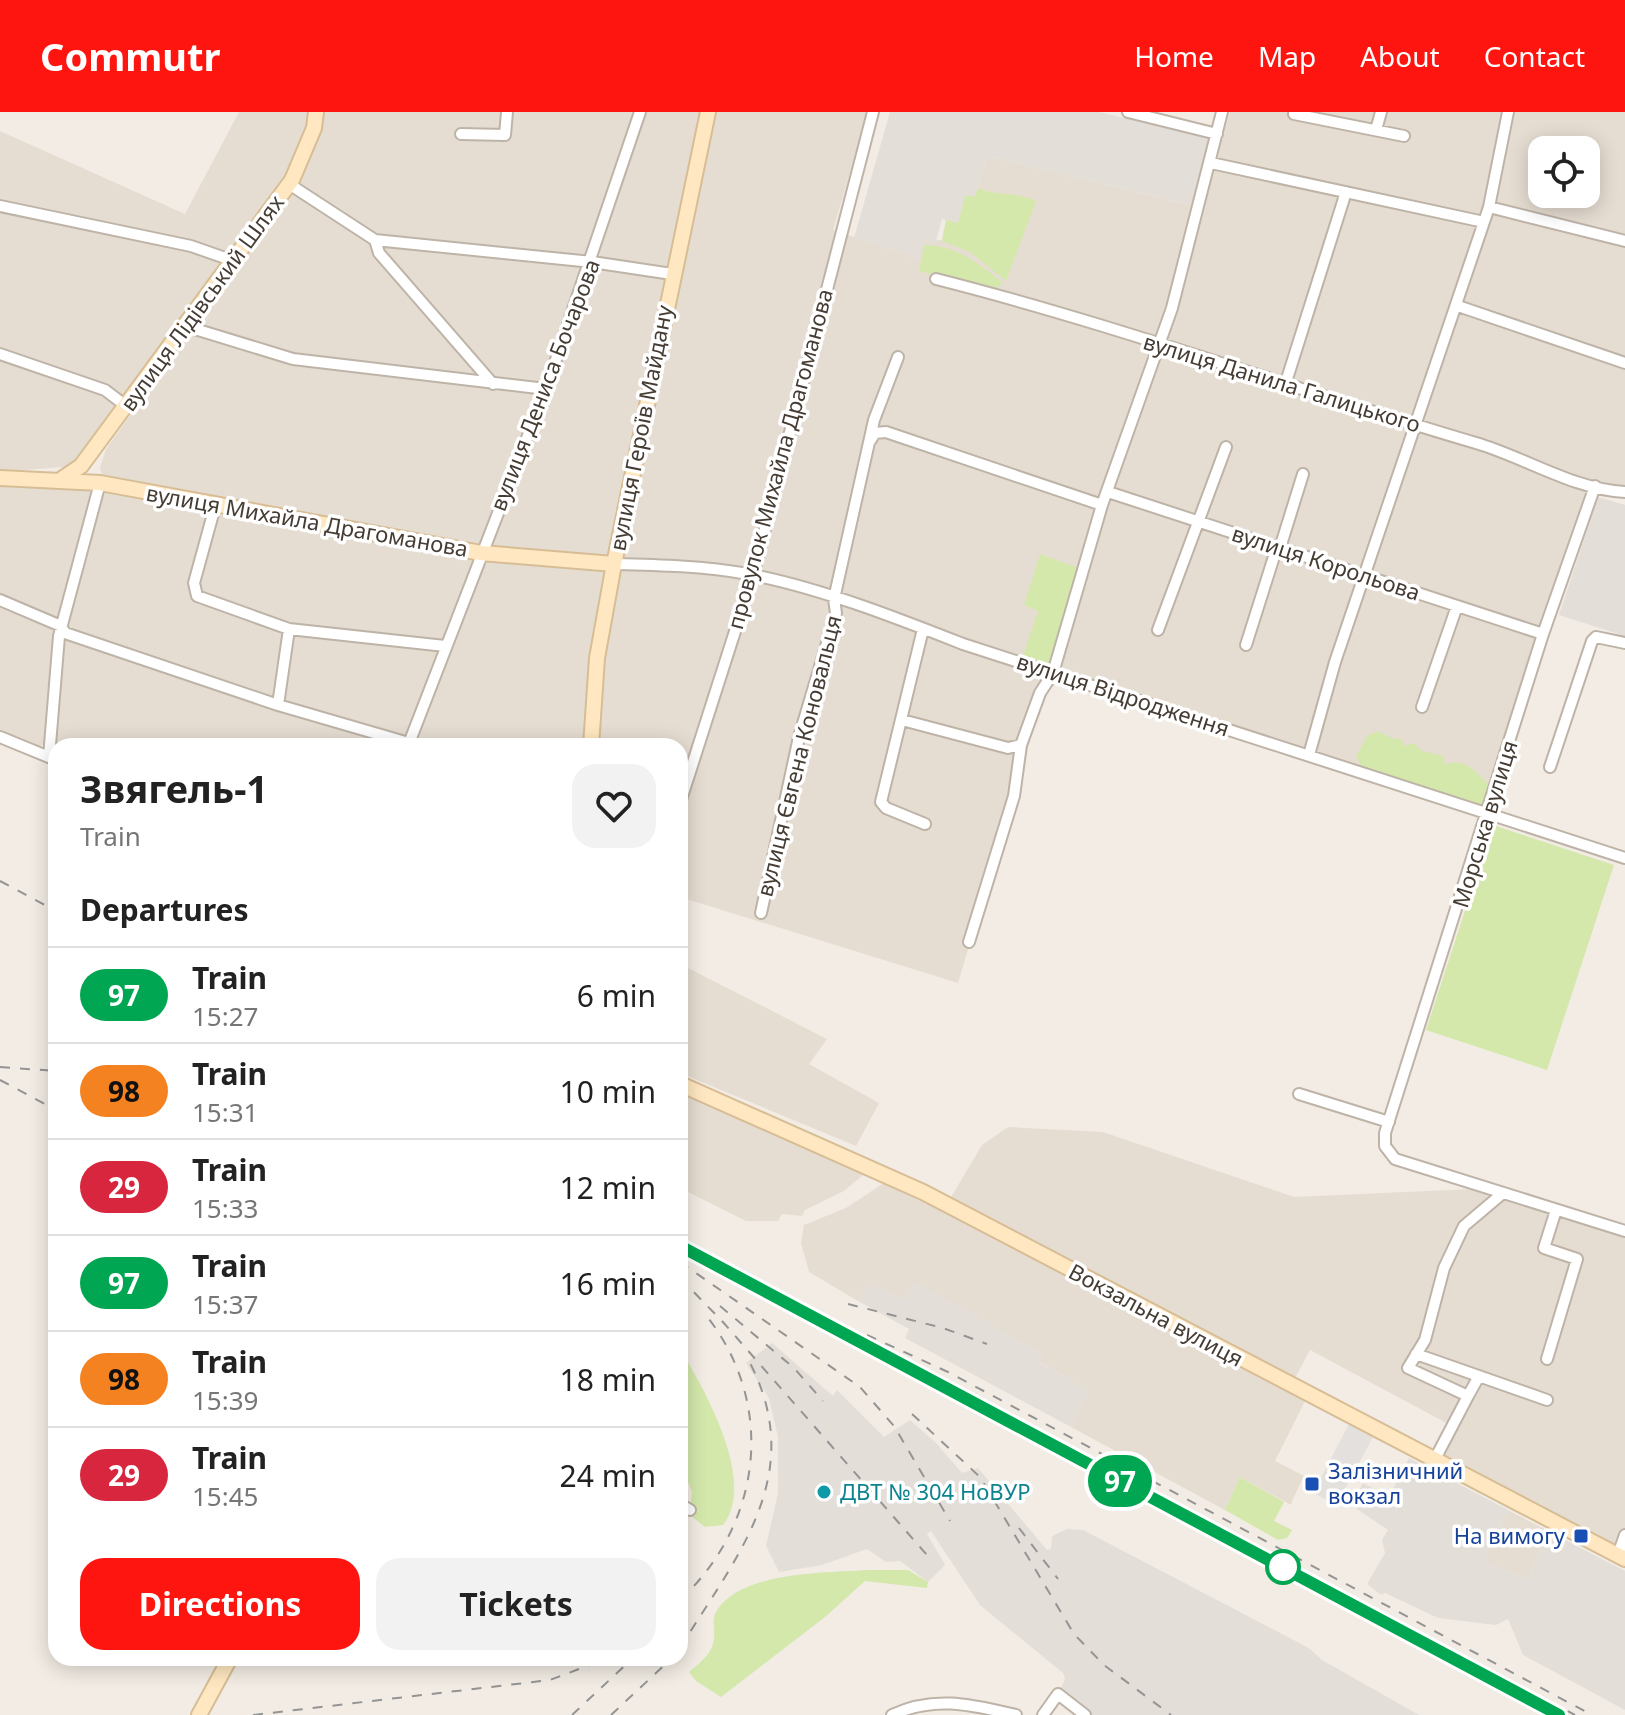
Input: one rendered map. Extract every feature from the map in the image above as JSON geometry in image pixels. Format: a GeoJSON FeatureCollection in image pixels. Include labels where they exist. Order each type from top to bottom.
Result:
{"type":"FeatureCollection","features":[{"type":"Feature","properties":{"kind":"street","name":"вулиця Лідівський Шлях"},"geometry":{"type":"LineString","coordinates":[[63,478],[81,466],[289,184],[314,128],[316,112]]}},
{"type":"Feature","properties":{"kind":"street"},"geometry":{"type":"LineString","coordinates":[[461,134],[505,135],[507,112]]}},
{"type":"Feature","properties":{"kind":"street","name":"вулиця Дениса Бочарова"},"geometry":{"type":"LineString","coordinates":[[414,738],[445,646],[546,389],[592,262],[640,112]]}},
{"type":"Feature","properties":{"kind":"street","name":"вулиця Героїв Майдану"},"geometry":{"type":"LineString","coordinates":[[592,738],[597,658],[614,564],[708,112]]}},
{"type":"Feature","properties":{"kind":"street","name":"провулок Михайла Драгоманова"},"geometry":{"type":"LineString","coordinates":[[688,778],[753,575],[873,112]]}},
{"type":"Feature","properties":{"kind":"street"},"geometry":{"type":"LineString","coordinates":[[1128,112],[1217,134]]}},
{"type":"Feature","properties":{"kind":"street"},"geometry":{"type":"LineString","coordinates":[[969,942],[1014,796],[1021,745],[1040,693],[1053,673],[1102,505],[1159,344],[1211,163],[1222,112]]}},
{"type":"Feature","properties":{"kind":"street"},"geometry":{"type":"LineString","coordinates":[[1376,130],[1381,112]]}},
{"type":"Feature","properties":{"kind":"street"},"geometry":{"type":"LineString","coordinates":[[1309,755],[1335,662],[1367,575],[1413,425],[1458,306],[1489,207],[1508,112]]}},
{"type":"Feature","properties":{"kind":"street"},"geometry":{"type":"LineString","coordinates":[[1294,114],[1404,136]]}},
{"type":"Feature","properties":{"kind":"street"},"geometry":{"type":"LineString","coordinates":[[1211,163],[1484,222]]}},
{"type":"Feature","properties":{"kind":"street"},"geometry":{"type":"LineString","coordinates":[[289,184],[375,240],[592,262],[672,274]]}},
{"type":"Feature","properties":{"kind":"street"},"geometry":{"type":"LineString","coordinates":[[1286,382],[1346,192]]}},
{"type":"Feature","properties":{"kind":"street"},"geometry":{"type":"LineString","coordinates":[[0,206],[191,246],[231,260]]}},
{"type":"Feature","properties":{"kind":"street"},"geometry":{"type":"LineString","coordinates":[[1489,207],[1625,241]]}},
{"type":"Feature","properties":{"kind":"street"},"geometry":{"type":"LineString","coordinates":[[375,240],[379,253],[493,384]]}},
{"type":"Feature","properties":{"kind":"street","name":"вулиця Данила Галицького"},"geometry":{"type":"LineString","coordinates":[[936,279],[1286,382],[1496,449],[1595,486],[1625,492]]}},
{"type":"Feature","properties":{"kind":"street"},"geometry":{"type":"LineString","coordinates":[[1458,306],[1625,363]]}},
{"type":"Feature","properties":{"kind":"street"},"geometry":{"type":"LineString","coordinates":[[185,326],[293,359],[546,389]]}},
{"type":"Feature","properties":{"kind":"street"},"geometry":{"type":"LineString","coordinates":[[0,354],[105,390],[126,406]]}},
{"type":"Feature","properties":{"kind":"street","name":"вулиця Євгена Коновальця"},"geometry":{"type":"LineString","coordinates":[[761,913],[799,737],[836,613],[834,599],[870,442],[898,357]]}},
{"type":"Feature","properties":{"kind":"street"},"geometry":{"type":"LineString","coordinates":[[870,442],[875,433],[886,432],[1102,505]]}},
{"type":"Feature","properties":{"kind":"street"},"geometry":{"type":"LineString","coordinates":[[1158,630],[1226,447]]}},
{"type":"Feature","properties":{"kind":"street"},"geometry":{"type":"LineString","coordinates":[[1246,645],[1303,474]]}},
{"type":"Feature","properties":{"kind":"street","name":"вулиця Михайла Драгоманова"},"geometry":{"type":"LineString","coordinates":[[0,478],[63,478],[100,483],[481,553],[614,564]]}},
{"type":"Feature","properties":{"kind":"street"},"geometry":{"type":"LineString","coordinates":[[54,738],[61,626],[100,483]]}},
{"type":"Feature","properties":{"kind":"street","name":"Морська вулиця"},"geometry":{"type":"LineString","coordinates":[[1503,1193],[1395,1159],[1385,1146],[1389,1122],[1543,634],[1595,486]]}},
{"type":"Feature","properties":{"kind":"street","name":"вулиця Корольова"},"geometry":{"type":"LineString","coordinates":[[1108,492],[1543,634]]}},
{"type":"Feature","properties":{"kind":"street"},"geometry":{"type":"LineString","coordinates":[[216,503],[193,592],[197,596],[289,629],[445,646]]}},
{"type":"Feature","properties":{"kind":"street","name":"вулиця Відродження"},"geometry":{"type":"LineString","coordinates":[[614,564],[693,567],[753,575],[1625,858]]}},
{"type":"Feature","properties":{"kind":"street"},"geometry":{"type":"LineString","coordinates":[[0,600],[61,626],[65,633],[278,705],[389,738]]}},
{"type":"Feature","properties":{"kind":"street"},"geometry":{"type":"LineString","coordinates":[[1422,707],[1457,606]]}},
{"type":"Feature","properties":{"kind":"street"},"geometry":{"type":"LineString","coordinates":[[278,705],[289,629]]}},
{"type":"Feature","properties":{"kind":"street"},"geometry":{"type":"LineString","coordinates":[[923,629],[881,802],[886,808],[925,824]]}},
{"type":"Feature","properties":{"kind":"street"},"geometry":{"type":"LineString","coordinates":[[1550,767],[1592,641],[1596,637],[1625,643]]}},
{"type":"Feature","properties":{"kind":"street"},"geometry":{"type":"LineString","coordinates":[[902,720],[1008,748],[1021,745]]}},
{"type":"Feature","properties":{"kind":"street"},"geometry":{"type":"LineString","coordinates":[[0,737],[48,756]]}},
{"type":"Feature","properties":{"kind":"street","name":"Вокзальна вулиця"},"geometry":{"type":"LineString","coordinates":[[688,1088],[890,1176],[1622,1557]]}},
{"type":"Feature","properties":{"kind":"street"},"geometry":{"type":"LineString","coordinates":[[1299,1094],[1389,1122]]}},
{"type":"Feature","properties":{"kind":"street"},"geometry":{"type":"LineString","coordinates":[[1468,1396],[1408,1368],[1425,1340],[1444,1268],[1464,1226],[1503,1193],[1625,1231]]}},
{"type":"Feature","properties":{"kind":"street"},"geometry":{"type":"LineString","coordinates":[[1547,1359],[1577,1259],[1544,1248],[1556,1210]]}},
{"type":"Feature","properties":{"kind":"street"},"geometry":{"type":"LineString","coordinates":[[1416,1354],[1547,1400]]}},
{"type":"Feature","properties":{"kind":"street"},"geometry":{"type":"LineString","coordinates":[[1435,1459],[1479,1376]]}},
{"type":"Feature","properties":{"kind":"street"},"geometry":{"type":"LineString","coordinates":[[1622,1557],[1625,1535]]}},
{"type":"Feature","properties":{"kind":"street"},"geometry":{"type":"LineString","coordinates":[[199,1715],[226,1666]]}},
{"type":"Feature","properties":{"kind":"street"},"geometry":{"type":"LineString","coordinates":[[1043,1715],[1058,1694],[1085,1715]]}},
{"type":"Feature","properties":{"kind":"street"},"geometry":{"type":"LineString","coordinates":[[892,1715],[927,1703],[961,1702],[1016,1715]]}},
{"type":"Feature","properties":{"kind":"shaded area"},"geometry":{"type":"Polygon","coordinates":[[[239,112],[312,112],[310,124],[287,177],[76,466],[0,472],[0,131],[185,214],[239,112]]]}},
{"type":"Feature","properties":{"kind":"shaded area"},"geometry":{"type":"Polygon","coordinates":[[[325,112],[868,112],[833,230],[919,259],[924,241],[942,240],[946,220],[958,223],[965,196],[975,196],[988,156],[1197,207],[1049,677],[958,983],[688,899],[688,738],[48,738],[39,747],[0,731],[0,485],[68,486],[107,491],[100,468],[106,449],[288,194],[319,139],[325,112]]]}},
{"type":"Feature","properties":{"kind":"shaded area"},"geometry":{"type":"Polygon","coordinates":[[[890,112],[1099,112],[1212,139],[1197,207],[988,156],[975,196],[965,196],[958,223],[942,219],[936,241],[924,241],[920,259],[854,238],[890,112]]]}},
{"type":"Feature","properties":{"kind":"shaded area"},"geometry":{"type":"Polygon","coordinates":[[[1230,112],[1625,112],[1625,484],[1623,489],[1591,480],[1487,808],[1059,671],[1114,485],[1168,333],[1230,112]]]}},
{"type":"Feature","properties":{"kind":"shaded area"},"geometry":{"type":"Polygon","coordinates":[[[1598,497],[1625,505],[1625,636],[1559,615],[1598,497]]]}},
{"type":"Feature","properties":{"kind":"shaded area"},"geometry":{"type":"Polygon","coordinates":[[[688,968],[827,1039],[809,1064],[879,1103],[856,1146],[688,1076],[688,968]]]}},
{"type":"Feature","properties":{"kind":"shaded area"},"geometry":{"type":"Polygon","coordinates":[[[688,1091],[869,1170],[844,1191],[805,1210],[802,1216],[782,1214],[778,1221],[746,1221],[688,1192],[688,1091]]]}},
{"type":"Feature","properties":{"kind":"shaded area"},"geometry":{"type":"Polygon","coordinates":[[[1008,1127],[1103,1132],[1294,1197],[1472,1189],[1625,1236],[1625,1550],[1439,1452],[1452,1426],[1310,1350],[1288,1391],[1305,1401],[1275,1461],[1304,1476],[1291,1505],[1240,1477],[1225,1510],[1071,1427],[1088,1390],[1038,1361],[1043,1354],[916,1283],[902,1300],[872,1284],[858,1301],[809,1272],[801,1243],[804,1225],[846,1208],[884,1183],[898,1180],[947,1204],[982,1145],[1008,1127]]]}},
{"type":"Feature","properties":{"kind":"shaded area"},"geometry":{"type":"Polygon","coordinates":[[[915,1282],[1043,1353],[1039,1362],[1089,1390],[1071,1427],[905,1338],[909,1329],[858,1301],[872,1283],[902,1300],[915,1282]]]}},
{"type":"Feature","properties":{"kind":"shaded area"},"geometry":{"type":"Polygon","coordinates":[[[772,1343],[833,1396],[837,1390],[884,1437],[910,1420],[936,1443],[962,1473],[978,1468],[1047,1550],[1051,1549],[1052,1536],[1067,1529],[1083,1530],[1309,1648],[1322,1660],[1419,1715],[1085,1715],[1058,1694],[1065,1679],[1063,1673],[980,1605],[931,1531],[927,1534],[945,1565],[928,1582],[900,1561],[886,1562],[867,1549],[822,1565],[779,1572],[766,1546],[778,1493],[778,1437],[769,1398],[746,1363],[772,1343]]]}},
{"type":"Feature","properties":{"kind":"shaded area"},"geometry":{"type":"Polygon","coordinates":[[[1349,1424],[1373,1437],[1336,1505],[1313,1493],[1349,1424]]]}},
{"type":"Feature","properties":{"kind":"shaded area"},"geometry":{"type":"Polygon","coordinates":[[[1409,1458],[1508,1510],[1483,1561],[1528,1580],[1548,1531],[1625,1571],[1625,1710],[1523,1655],[1508,1619],[1496,1625],[1438,1618],[1385,1593],[1381,1595],[1367,1584],[1385,1553],[1382,1540],[1388,1530],[1351,1505],[1363,1483],[1389,1497],[1409,1458]]]}},
{"type":"Feature","properties":{"kind":"shaded area"},"geometry":{"type":"Polygon","coordinates":[[[1508,1510],[1548,1531],[1528,1580],[1483,1561],[1508,1510]]]}},
{"type":"Feature","properties":{"kind":"green space"},"geometry":{"type":"Polygon","coordinates":[[[978,188],[1036,201],[1006,281],[970,252],[942,241],[946,220],[958,223],[965,196],[975,196],[978,188]]]}},
{"type":"Feature","properties":{"kind":"green space"},"geometry":{"type":"Polygon","coordinates":[[[924,245],[957,252],[1003,283],[993,290],[919,271],[924,245]]]}},
{"type":"Feature","properties":{"kind":"green space"},"geometry":{"type":"Polygon","coordinates":[[[1040,554],[1078,568],[1049,665],[1023,656],[1038,611],[1024,605],[1040,554]]]}},
{"type":"Feature","properties":{"kind":"green space"},"geometry":{"type":"Polygon","coordinates":[[[1378,731],[1393,739],[1399,738],[1405,746],[1414,743],[1422,751],[1443,756],[1444,764],[1460,763],[1471,768],[1492,787],[1484,804],[1479,805],[1361,766],[1356,757],[1367,736],[1378,731]]]}},
{"type":"Feature","properties":{"kind":"green space"},"geometry":{"type":"Polygon","coordinates":[[[1493,825],[1614,865],[1547,1070],[1426,1030],[1493,825]]]}},
{"type":"Feature","properties":{"kind":"green space"},"geometry":{"type":"Polygon","coordinates":[[[688,1363],[714,1411],[731,1461],[734,1485],[732,1507],[723,1525],[705,1527],[690,1515],[692,1492],[688,1482],[688,1363]]]}},
{"type":"Feature","properties":{"kind":"green space"},"geometry":{"type":"Polygon","coordinates":[[[1240,1477],[1284,1502],[1274,1521],[1292,1530],[1287,1538],[1278,1540],[1225,1510],[1240,1477]]]}},
{"type":"Feature","properties":{"kind":"green space"},"geometry":{"type":"Polygon","coordinates":[[[908,1570],[928,1582],[927,1588],[865,1581],[825,1617],[721,1697],[696,1681],[689,1672],[711,1648],[715,1614],[726,1600],[742,1589],[784,1577],[908,1570]]]}},
{"type":"Feature","properties":{"kind":"railway"},"geometry":{"type":"LineString","coordinates":[[0,881],[48,907]]}},
{"type":"Feature","properties":{"kind":"railway"},"geometry":{"type":"LineString","coordinates":[[0,1067],[48,1070]]}},
{"type":"Feature","properties":{"kind":"railway"},"geometry":{"type":"LineString","coordinates":[[0,1080],[48,1106]]}},
{"type":"Feature","properties":{"kind":"railway"},"geometry":{"type":"LineString","coordinates":[[688,1250],[1559,1715]]}},
{"type":"Feature","properties":{"kind":"railway"},"geometry":{"type":"LineString","coordinates":[[688,1268],[860,1387],[894,1426],[950,1521]]}},
{"type":"Feature","properties":{"kind":"railway"},"geometry":{"type":"LineString","coordinates":[[688,1286],[927,1555]]}},
{"type":"Feature","properties":{"kind":"railway"},"geometry":{"type":"LineString","coordinates":[[848,1304],[943,1328],[987,1344]]}},
{"type":"Feature","properties":{"kind":"railway"},"geometry":{"type":"LineString","coordinates":[[720,1306],[794,1368],[823,1401]]}},
{"type":"Feature","properties":{"kind":"railway"},"geometry":{"type":"LineString","coordinates":[[688,1591],[707,1570],[728,1538],[742,1502],[750,1466],[751,1428],[744,1390],[731,1354],[709,1319]]}},
{"type":"Feature","properties":{"kind":"railway"},"geometry":{"type":"LineString","coordinates":[[867,1335],[948,1372],[1592,1715]]}},
{"type":"Feature","properties":{"kind":"railway"},"geometry":{"type":"LineString","coordinates":[[688,1635],[743,1546],[758,1512],[768,1477],[771,1440],[765,1402],[749,1361]]}},
{"type":"Feature","properties":{"kind":"railway"},"geometry":{"type":"LineString","coordinates":[[912,1414],[980,1477],[1074,1634],[1104,1665],[1171,1715]]}},
{"type":"Feature","properties":{"kind":"railway"},"geometry":{"type":"LineString","coordinates":[[1019,1528],[1058,1579]]}},
{"type":"Feature","properties":{"kind":"railway"},"geometry":{"type":"LineString","coordinates":[[253,1715],[550,1680],[587,1666]]}},
{"type":"Feature","properties":{"kind":"railway"},"geometry":{"type":"LineString","coordinates":[[572,1715],[624,1666]]}},
{"type":"Feature","properties":{"kind":"railway"},"geometry":{"type":"LineString","coordinates":[[611,1715],[663,1666]]}},
{"type":"Feature","properties":{"kind":"railway"},"geometry":{"type":"LineString","coordinates":[[1550,1702],[1575,1715]]}},
{"type":"Feature","properties":{"kind":"train","name":"97"},"geometry":{"type":"LineString","coordinates":[[688,1250],[1559,1715]]}},
{"type":"Feature","properties":{"kind":"place","name":"Залізничний вокзал"},"geometry":{"type":"Point","coordinates":[1312,1484]}},
{"type":"Feature","properties":{"kind":"place","name":"ДВТ № 304 НоВУР"},"geometry":{"type":"Point","coordinates":[824,1492]}},
{"type":"Feature","properties":{"kind":"place","name":"На вимогу"},"geometry":{"type":"Point","coordinates":[1581,1536]}}]}
